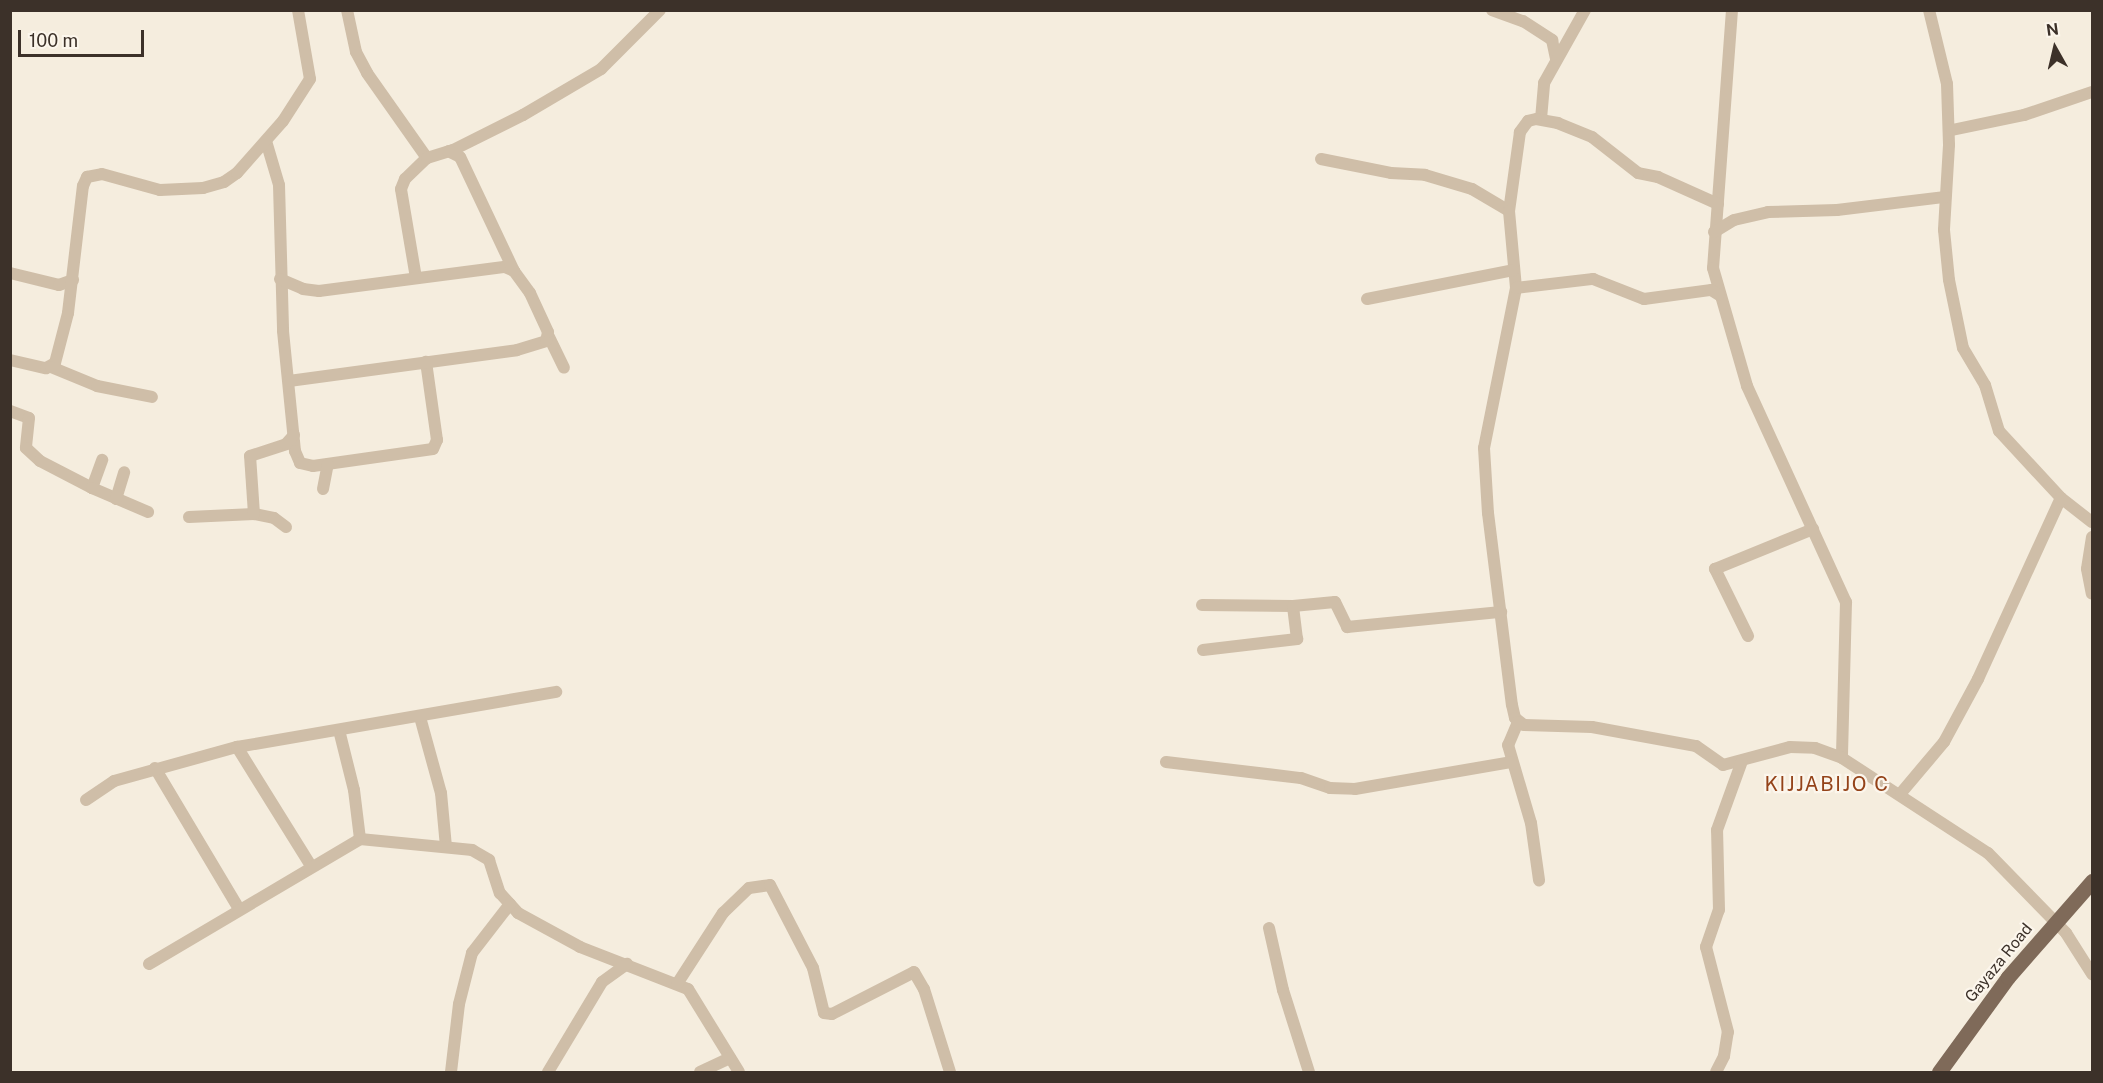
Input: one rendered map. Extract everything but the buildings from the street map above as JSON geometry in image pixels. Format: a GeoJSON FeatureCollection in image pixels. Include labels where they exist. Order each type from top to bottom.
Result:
{"type":"FeatureCollection","features":[{"type":"Feature","properties":{"kind":"main road","name":"Gayaza Road"},"geometry":{"type":"LineString","coordinates":[[1939,1072],[1986,1006],[2092,881]]}},
{"type":"Feature","properties":{"kind":"street"},"geometry":{"type":"LineString","coordinates":[[51,367],[61,341],[73,280],[83,186],[87,177],[102,174],[160,190],[202,188],[224,182],[237,173],[266,141],[310,79],[298,10]]}},
{"type":"Feature","properties":{"kind":"street"},"geometry":{"type":"LineString","coordinates":[[347,10],[356,52],[367,73],[427,158]]}},
{"type":"Feature","properties":{"kind":"street"},"geometry":{"type":"LineString","coordinates":[[416,278],[401,189],[405,179],[427,158],[448,151],[522,115],[602,69],[660,10]]}},
{"type":"Feature","properties":{"kind":"street"},"geometry":{"type":"LineString","coordinates":[[1492,10],[1523,21],[1552,39],[1556,59]]}},
{"type":"Feature","properties":{"kind":"street"},"geometry":{"type":"LineString","coordinates":[[1541,118],[1544,83],[1585,10]]}},
{"type":"Feature","properties":{"kind":"street"},"geometry":{"type":"LineString","coordinates":[[1732,10],[1713,268],[1747,386],[1846,602],[1842,758]]}},
{"type":"Feature","properties":{"kind":"street"},"geometry":{"type":"LineString","coordinates":[[1929,10],[1947,84],[1949,145],[1945,197],[1949,280],[1963,348],[1985,384],[1999,431],[2061,498],[2092,522]]}},
{"type":"Feature","properties":{"kind":"street"},"geometry":{"type":"LineString","coordinates":[[1953,130],[2024,115],[2092,92]]}},
{"type":"Feature","properties":{"kind":"street"},"geometry":{"type":"LineString","coordinates":[[1539,880],[1531,823],[1511,762],[1509,740],[1518,722],[1512,705],[1488,513],[1484,448],[1515,288],[1509,211],[1520,132],[1528,121],[1541,118],[1592,137],[1638,173],[1647,173],[1718,204]]}},
{"type":"Feature","properties":{"kind":"street"},"geometry":{"type":"LineString","coordinates":[[266,141],[279,185],[283,225],[280,279],[294,435],[300,463],[328,464],[436,446],[426,362]]}},
{"type":"Feature","properties":{"kind":"street"},"geometry":{"type":"LineString","coordinates":[[448,151],[460,157],[514,271],[530,293],[564,368]]}},
{"type":"Feature","properties":{"kind":"street"},"geometry":{"type":"LineString","coordinates":[[1321,159],[1391,173],[1425,175],[1472,189],[1509,211]]}},
{"type":"Feature","properties":{"kind":"street"},"geometry":{"type":"LineString","coordinates":[[1714,232],[1734,220],[1768,212],[1829,211],[1945,197]]}},
{"type":"Feature","properties":{"kind":"street"},"geometry":{"type":"LineString","coordinates":[[280,279],[303,290],[319,291],[505,267],[514,271]]}},
{"type":"Feature","properties":{"kind":"street"},"geometry":{"type":"LineString","coordinates":[[1367,299],[1513,270]]}},
{"type":"Feature","properties":{"kind":"street"},"geometry":{"type":"LineString","coordinates":[[10,273],[52,284],[73,280]]}},
{"type":"Feature","properties":{"kind":"street"},"geometry":{"type":"LineString","coordinates":[[1515,288],[1593,279],[1644,299],[1711,290],[1719,295]]}},
{"type":"Feature","properties":{"kind":"street"},"geometry":{"type":"LineString","coordinates":[[289,381],[537,346],[549,337]]}},
{"type":"Feature","properties":{"kind":"street"},"geometry":{"type":"LineString","coordinates":[[10,360],[51,367],[97,386],[152,397]]}},
{"type":"Feature","properties":{"kind":"street"},"geometry":{"type":"LineString","coordinates":[[10,411],[29,418],[28,453],[92,488],[148,512]]}},
{"type":"Feature","properties":{"kind":"street"},"geometry":{"type":"LineString","coordinates":[[254,514],[250,456],[286,444],[294,435]]}},
{"type":"Feature","properties":{"kind":"street"},"geometry":{"type":"LineString","coordinates":[[92,488],[102,460]]}},
{"type":"Feature","properties":{"kind":"street"},"geometry":{"type":"LineString","coordinates":[[323,489],[328,464]]}},
{"type":"Feature","properties":{"kind":"street"},"geometry":{"type":"LineString","coordinates":[[116,499],[124,472]]}},
{"type":"Feature","properties":{"kind":"street"},"geometry":{"type":"LineString","coordinates":[[1901,793],[1944,742],[1972,690],[2061,498]]}},
{"type":"Feature","properties":{"kind":"street"},"geometry":{"type":"LineString","coordinates":[[189,517],[254,514],[274,518],[286,528]]}},
{"type":"Feature","properties":{"kind":"street"},"geometry":{"type":"LineString","coordinates":[[1748,636],[1715,569],[1813,529]]}},
{"type":"Feature","properties":{"kind":"street"},"geometry":{"type":"LineString","coordinates":[[2092,537],[2087,569],[2092,594]]}},
{"type":"Feature","properties":{"kind":"street"},"geometry":{"type":"LineString","coordinates":[[1202,605],[1293,606],[1335,602],[1347,627],[1501,612]]}},
{"type":"Feature","properties":{"kind":"street"},"geometry":{"type":"LineString","coordinates":[[1203,650],[1297,639],[1293,606]]}},
{"type":"Feature","properties":{"kind":"street"},"geometry":{"type":"LineString","coordinates":[[86,800],[114,781],[237,747],[556,692]]}},
{"type":"Feature","properties":{"kind":"street"},"geometry":{"type":"LineString","coordinates":[[420,717],[441,794],[446,847]]}},
{"type":"Feature","properties":{"kind":"street"},"geometry":{"type":"LineString","coordinates":[[1518,722],[1529,727],[1606,729],[1696,746],[1723,765],[1774,750],[1798,747],[1815,748],[1842,758],[1901,793],[1988,853],[2056,921],[2092,975]]}},
{"type":"Feature","properties":{"kind":"street"},"geometry":{"type":"LineString","coordinates":[[339,730],[354,790],[360,839]]}},
{"type":"Feature","properties":{"kind":"street"},"geometry":{"type":"LineString","coordinates":[[237,747],[311,866]]}},
{"type":"Feature","properties":{"kind":"street"},"geometry":{"type":"LineString","coordinates":[[1716,1072],[1724,1056],[1728,1032],[1706,947],[1719,910],[1717,830],[1742,761]]}},
{"type":"Feature","properties":{"kind":"street"},"geometry":{"type":"LineString","coordinates":[[1166,762],[1301,778],[1330,788],[1355,789],[1511,762]]}},
{"type":"Feature","properties":{"kind":"street"},"geometry":{"type":"LineString","coordinates":[[155,768],[239,909]]}},
{"type":"Feature","properties":{"kind":"street"},"geometry":{"type":"LineString","coordinates":[[149,964],[360,839],[472,850],[489,860],[500,893],[518,913],[580,947],[677,984],[693,994],[739,1072]]}},
{"type":"Feature","properties":{"kind":"street"},"geometry":{"type":"LineString","coordinates":[[677,984],[723,913],[749,888],[770,885],[813,968],[824,1013],[832,1014],[914,972],[924,989],[950,1072]]}},
{"type":"Feature","properties":{"kind":"street"},"geometry":{"type":"LineString","coordinates":[[451,1072],[459,1004],[472,953],[510,904]]}},
{"type":"Feature","properties":{"kind":"street"},"geometry":{"type":"LineString","coordinates":[[1269,928],[1283,990],[1310,1072]]}},
{"type":"Feature","properties":{"kind":"street"},"geometry":{"type":"LineString","coordinates":[[548,1072],[603,982],[627,964]]}},
{"type":"Feature","properties":{"kind":"street"},"geometry":{"type":"LineString","coordinates":[[700,1072],[730,1058]]}},
{"type":"Feature","properties":{"kind":"district","name":"KIJJABIJO C"},"geometry":{"type":"Point","coordinates":[1827,784]}}]}
